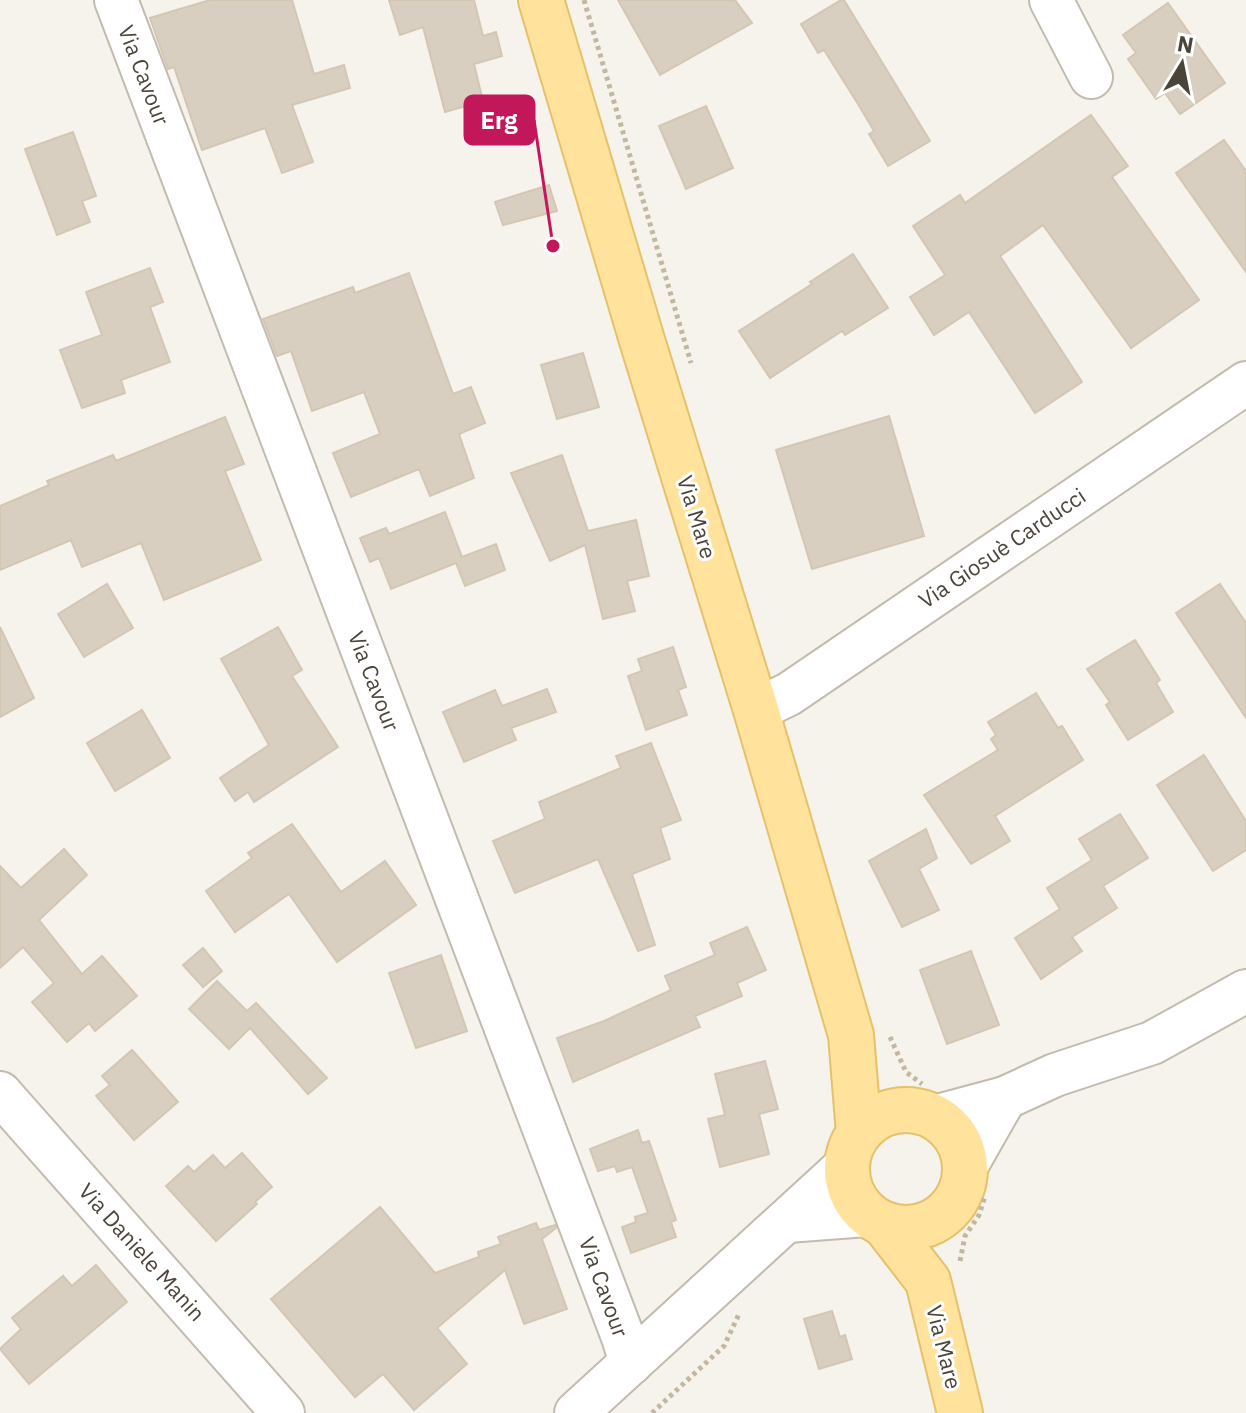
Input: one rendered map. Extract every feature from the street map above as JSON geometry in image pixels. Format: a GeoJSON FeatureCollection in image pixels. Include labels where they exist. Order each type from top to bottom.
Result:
{"type":"FeatureCollection","features":[{"type":"Feature","properties":{"kind":"main road","name":"Via Mare"},"geometry":{"type":"LineString","coordinates":[[541,0],[756,710],[868,1029],[921,1105],[956,1139],[977,1177],[963,1187],[942,1216],[942,1276],[960,1413]]}},
{"type":"Feature","properties":{"kind":"main road","name":"Via Mare"},"geometry":{"type":"LineString","coordinates":[[868,1029],[848,1184],[856,1201],[942,1276]]}},
{"type":"Feature","properties":{"kind":"main road"},"geometry":{"type":"LineString","coordinates":[[852,1150],[878,1117],[921,1105]]}},
{"type":"Feature","properties":{"kind":"main road"},"geometry":{"type":"LineString","coordinates":[[876,1220],[904,1228],[924,1225],[942,1216]]}},
{"type":"Feature","properties":{"kind":"street","name":"Via Cavour"},"geometry":{"type":"LineString","coordinates":[[116,0],[631,1363]]}},
{"type":"Feature","properties":{"kind":"street"},"geometry":{"type":"LineString","coordinates":[[1051,0],[1091,77]]}},
{"type":"Feature","properties":{"kind":"street","name":"Via Giosuè Carducci"},"geometry":{"type":"LineString","coordinates":[[756,710],[789,694],[1246,383]]}},
{"type":"Feature","properties":{"kind":"street"},"geometry":{"type":"LineString","coordinates":[[921,1105],[1005,1098],[1055,1075],[1152,1043],[1246,991]]}},
{"type":"Feature","properties":{"kind":"street","name":"Via Daniele Manin"},"geometry":{"type":"LineString","coordinates":[[0,1093],[283,1413]]}},
{"type":"Feature","properties":{"kind":"street"},"geometry":{"type":"LineString","coordinates":[[977,1177],[1005,1098]]}},
{"type":"Feature","properties":{"kind":"street"},"geometry":{"type":"LineString","coordinates":[[576,1413],[787,1221],[852,1150]]}},
{"type":"Feature","properties":{"kind":"street"},"geometry":{"type":"LineString","coordinates":[[787,1221],[876,1220]]}},
{"type":"Feature","properties":{"kind":"path"},"geometry":{"type":"LineString","coordinates":[[584,0],[694,370]]}},
{"type":"Feature","properties":{"kind":"path"},"geometry":{"type":"LineString","coordinates":[[868,1029],[906,1072],[921,1105]]}},
{"type":"Feature","properties":{"kind":"path"},"geometry":{"type":"LineString","coordinates":[[942,1276],[979,1215],[977,1177]]}},
{"type":"Feature","properties":{"kind":"path"},"geometry":{"type":"LineString","coordinates":[[652,1413],[724,1346],[732,1335],[743,1302]]}},
{"type":"Feature","properties":{"kind":"building"},"geometry":{"type":"Polygon","coordinates":[[[210,0],[292,0],[314,74],[344,65],[350,88],[292,105],[313,162],[282,173],[265,128],[202,150],[174,67],[168,69],[150,18],[210,0]]]}},
{"type":"Feature","properties":{"kind":"building"},"geometry":{"type":"Polygon","coordinates":[[[389,0],[474,0],[483,36],[496,32],[502,56],[474,64],[483,101],[445,112],[423,27],[400,35],[389,0]]]}},
{"type":"Feature","properties":{"kind":"building"},"geometry":{"type":"Polygon","coordinates":[[[618,0],[735,0],[752,23],[660,75],[618,0]]]}},
{"type":"Feature","properties":{"kind":"building"},"geometry":{"type":"Polygon","coordinates":[[[844,0],[930,141],[888,166],[869,134],[874,131],[858,104],[824,50],[818,53],[801,24],[844,0]]]}},
{"type":"Feature","properties":{"kind":"building"},"geometry":{"type":"Polygon","coordinates":[[[1168,3],[1225,83],[1180,114],[1165,93],[1156,99],[1128,59],[1136,53],[1123,35],[1168,3]]]}},
{"type":"Feature","properties":{"kind":"building"},"geometry":{"type":"Polygon","coordinates":[[[706,106],[733,168],[686,189],[659,126],[706,106]]]}},
{"type":"Feature","properties":{"kind":"building"},"geometry":{"type":"Polygon","coordinates":[[[1091,115],[1128,166],[1112,177],[1199,300],[1131,348],[1043,225],[1000,256],[1082,382],[1035,413],[969,312],[934,335],[910,297],[945,275],[913,226],[960,195],[965,203],[1091,115]]]}},
{"type":"Feature","properties":{"kind":"building"},"geometry":{"type":"Polygon","coordinates":[[[73,132],[96,196],[82,201],[90,222],[57,235],[25,149],[73,132]]]}},
{"type":"Feature","properties":{"kind":"building"},"geometry":{"type":"Polygon","coordinates":[[[1224,140],[1246,171],[1246,272],[1176,173],[1224,140]]]}},
{"type":"Feature","properties":{"kind":"building"},"geometry":{"type":"Polygon","coordinates":[[[549,185],[557,211],[503,225],[495,202],[549,185]]]}},
{"type":"Feature","properties":{"kind":"building"},"geometry":{"type":"Polygon","coordinates":[[[853,254],[888,308],[845,335],[842,331],[770,378],[739,331],[853,254]]]}},
{"type":"Feature","properties":{"kind":"building"},"geometry":{"type":"Polygon","coordinates":[[[150,268],[163,302],[150,307],[170,362],[121,380],[125,393],[82,408],[60,350],[102,335],[86,292],[150,268]]]}},
{"type":"Feature","properties":{"kind":"building"},"geometry":{"type":"Polygon","coordinates":[[[409,273],[453,394],[471,387],[485,423],[459,434],[474,478],[430,496],[419,469],[351,497],[333,453],[380,434],[364,392],[312,411],[291,351],[277,356],[263,319],[353,287],[355,293],[409,273]]]}},
{"type":"Feature","properties":{"kind":"building"},"geometry":{"type":"Polygon","coordinates":[[[583,353],[599,407],[557,419],[541,365],[583,353]]]}},
{"type":"Feature","properties":{"kind":"building"},"geometry":{"type":"Polygon","coordinates":[[[889,416],[924,536],[812,569],[776,450],[889,416]]]}},
{"type":"Feature","properties":{"kind":"building"},"geometry":{"type":"Polygon","coordinates":[[[225,417],[244,464],[225,471],[261,560],[164,600],[141,543],[82,567],[71,540],[0,570],[0,506],[49,485],[47,481],[113,455],[116,461],[225,417]]]}},
{"type":"Feature","properties":{"kind":"building"},"geometry":{"type":"Polygon","coordinates":[[[562,455],[588,531],[636,520],[649,576],[627,581],[635,611],[603,619],[585,545],[550,561],[511,473],[562,455]]]}},
{"type":"Feature","properties":{"kind":"building"},"geometry":{"type":"Polygon","coordinates":[[[445,512],[462,557],[496,544],[505,570],[465,586],[456,563],[391,589],[379,558],[370,562],[360,538],[386,528],[389,534],[445,512]]]}},
{"type":"Feature","properties":{"kind":"building"},"geometry":{"type":"Polygon","coordinates":[[[107,584],[133,628],[84,657],[58,614],[107,584]]]}},
{"type":"Feature","properties":{"kind":"building"},"geometry":{"type":"Polygon","coordinates":[[[1220,584],[1246,623],[1246,718],[1176,613],[1220,584]]]}},
{"type":"Feature","properties":{"kind":"building"},"geometry":{"type":"Polygon","coordinates":[[[0,627],[34,698],[0,717],[0,627]]]}},
{"type":"Feature","properties":{"kind":"building"},"geometry":{"type":"Polygon","coordinates":[[[278,627],[302,670],[292,676],[338,747],[254,802],[248,792],[235,801],[220,778],[269,745],[221,659],[278,627]]]}},
{"type":"Feature","properties":{"kind":"building"},"geometry":{"type":"Polygon","coordinates":[[[1135,640],[1160,680],[1156,683],[1173,712],[1128,740],[1106,705],[1110,702],[1087,669],[1135,640]]]}},
{"type":"Feature","properties":{"kind":"building"},"geometry":{"type":"Polygon","coordinates":[[[673,647],[686,687],[678,690],[687,715],[646,730],[628,676],[642,671],[638,659],[673,647]]]}},
{"type":"Feature","properties":{"kind":"building"},"geometry":{"type":"Polygon","coordinates":[[[547,689],[556,712],[511,728],[516,740],[464,762],[443,712],[495,690],[502,706],[547,689]]]}},
{"type":"Feature","properties":{"kind":"building"},"geometry":{"type":"Polygon","coordinates":[[[1036,693],[1083,760],[995,816],[1010,841],[971,864],[924,795],[998,750],[991,739],[996,735],[988,722],[1036,693]]]}},
{"type":"Feature","properties":{"kind":"building"},"geometry":{"type":"Polygon","coordinates":[[[142,710],[170,758],[115,791],[87,743],[142,710]]]}},
{"type":"Feature","properties":{"kind":"building"},"geometry":{"type":"Polygon","coordinates":[[[651,743],[681,820],[660,828],[670,859],[632,874],[655,945],[638,951],[598,859],[515,893],[493,841],[545,819],[539,802],[621,768],[616,756],[651,743]]]}},
{"type":"Feature","properties":{"kind":"building"},"geometry":{"type":"Polygon","coordinates":[[[1204,755],[1246,821],[1246,850],[1213,871],[1157,785],[1204,755]]]}},
{"type":"Feature","properties":{"kind":"building"},"geometry":{"type":"Polygon","coordinates":[[[1120,814],[1148,858],[1103,886],[1117,908],[1072,937],[1082,951],[1041,979],[1015,938],[1060,909],[1047,888],[1092,860],[1079,839],[1120,814]]]}},
{"type":"Feature","properties":{"kind":"building"},"geometry":{"type":"Polygon","coordinates":[[[292,824],[341,892],[385,861],[416,905],[337,962],[289,894],[235,932],[206,891],[252,858],[248,853],[292,824]]]}},
{"type":"Feature","properties":{"kind":"building"},"geometry":{"type":"Polygon","coordinates":[[[926,829],[937,858],[919,869],[939,910],[902,927],[869,861],[926,829]]]}},
{"type":"Feature","properties":{"kind":"building"},"geometry":{"type":"Polygon","coordinates":[[[64,849],[87,875],[39,920],[82,974],[102,956],[137,996],[95,1031],[89,1023],[67,1042],[32,1002],[54,983],[23,947],[0,968],[0,866],[21,888],[64,849]]]}},
{"type":"Feature","properties":{"kind":"building"},"geometry":{"type":"Polygon","coordinates":[[[747,927],[766,970],[737,983],[742,996],[695,1016],[700,1027],[573,1082],[557,1038],[604,1021],[671,990],[665,976],[715,955],[710,943],[747,927]]]}},
{"type":"Feature","properties":{"kind":"building"},"geometry":{"type":"Polygon","coordinates":[[[203,948],[222,971],[203,987],[183,965],[203,948]]]}},
{"type":"Feature","properties":{"kind":"building"},"geometry":{"type":"Polygon","coordinates":[[[971,951],[999,1025],[947,1044],[920,970],[971,951]]]}},
{"type":"Feature","properties":{"kind":"building"},"geometry":{"type":"Polygon","coordinates":[[[441,955],[467,1031],[416,1048],[389,973],[441,955]]]}},
{"type":"Feature","properties":{"kind":"building"},"geometry":{"type":"Polygon","coordinates":[[[217,981],[247,1011],[256,1003],[327,1078],[308,1094],[250,1028],[229,1049],[189,1009],[217,981]]]}},
{"type":"Feature","properties":{"kind":"building"},"geometry":{"type":"Polygon","coordinates":[[[132,1050],[178,1102],[134,1140],[96,1096],[110,1085],[102,1076],[132,1050]]]}},
{"type":"Feature","properties":{"kind":"building"},"geometry":{"type":"Polygon","coordinates":[[[765,1061],[778,1109],[759,1114],[769,1154],[720,1167],[708,1119],[725,1115],[715,1074],[765,1061]]]}},
{"type":"Feature","properties":{"kind":"building"},"geometry":{"type":"Polygon","coordinates":[[[638,1130],[642,1143],[649,1141],[676,1220],[671,1222],[676,1237],[631,1253],[622,1227],[636,1222],[635,1217],[648,1213],[632,1167],[617,1172],[615,1166],[598,1171],[590,1149],[638,1130]]]}},
{"type":"Feature","properties":{"kind":"building"},"geometry":{"type":"Polygon","coordinates":[[[242,1153],[272,1187],[216,1241],[166,1186],[188,1166],[194,1172],[213,1155],[225,1168],[242,1153]]]}},
{"type":"Feature","properties":{"kind":"building"},"geometry":{"type":"Polygon","coordinates":[[[380,1207],[435,1273],[479,1257],[478,1252],[501,1244],[498,1237],[536,1223],[539,1230],[555,1225],[556,1228],[542,1239],[567,1309],[524,1324],[505,1270],[437,1328],[467,1364],[414,1410],[383,1374],[355,1397],[271,1299],[380,1207]]]}},
{"type":"Feature","properties":{"kind":"building"},"geometry":{"type":"Polygon","coordinates":[[[96,1265],[127,1302],[29,1384],[0,1349],[21,1329],[12,1318],[63,1276],[72,1286],[96,1265]]]}},
{"type":"Feature","properties":{"kind":"building"},"geometry":{"type":"Polygon","coordinates":[[[832,1311],[840,1337],[845,1335],[852,1359],[819,1369],[804,1319],[832,1311]]]}},
{"type":"Feature","properties":{"kind":"place","name":"Erg"},"geometry":{"type":"Point","coordinates":[553,246]}}]}
